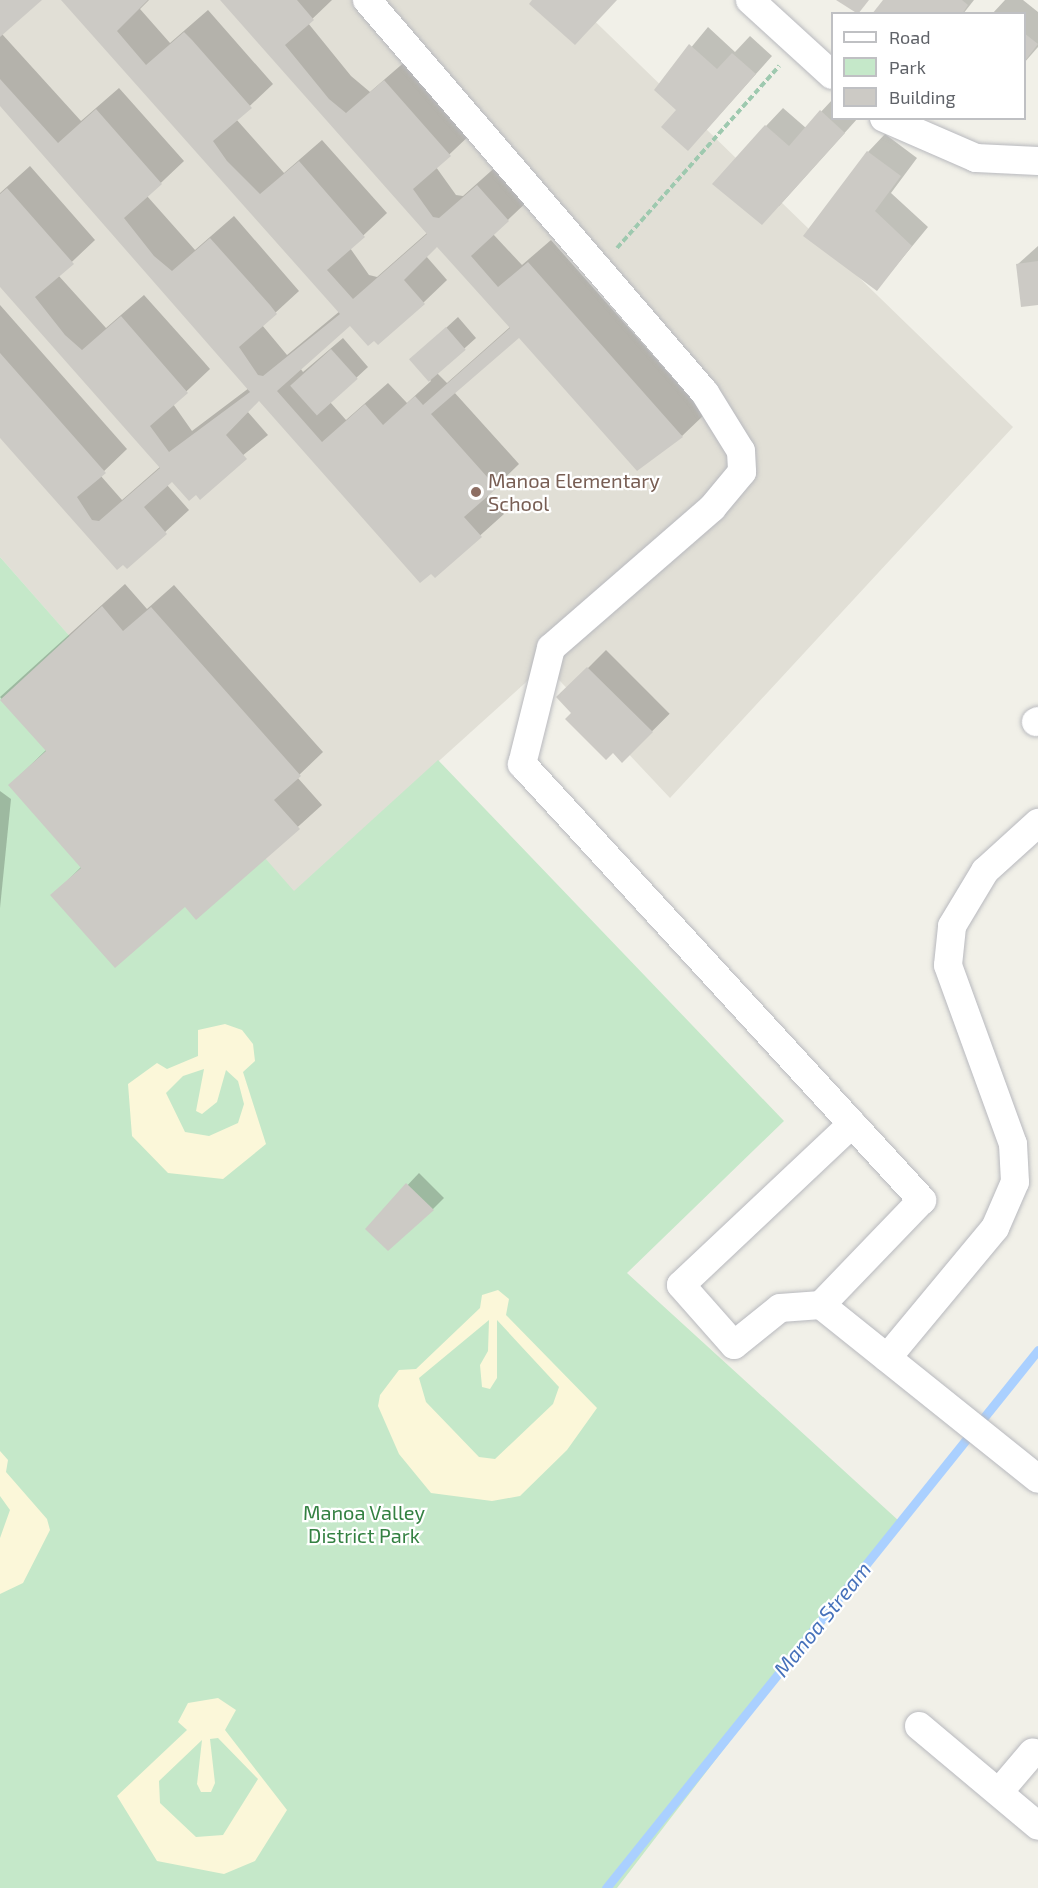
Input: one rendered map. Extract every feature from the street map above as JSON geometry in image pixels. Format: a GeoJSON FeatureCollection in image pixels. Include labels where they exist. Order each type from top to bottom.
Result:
{"type":"FeatureCollection","features":[{"type":"Feature","properties":{"kind":"street"},"geometry":{"type":"LineString","coordinates":[[367,0],[730,426],[741,451],[742,472],[712,507],[551,648],[522,764],[922,1200],[820,1305],[780,1308],[734,1345],[681,1286],[852,1124]]}},
{"type":"Feature","properties":{"kind":"street"},"geometry":{"type":"LineString","coordinates":[[750,0],[831,74]]}},
{"type":"Feature","properties":{"kind":"street"},"geometry":{"type":"LineString","coordinates":[[889,120],[976,158],[1038,161]]}},
{"type":"Feature","properties":{"kind":"street"},"geometry":{"type":"LineString","coordinates":[[887,1358],[995,1228],[1015,1182],[1014,1144],[948,965],[952,926],[985,871],[1038,823]]}},
{"type":"Feature","properties":{"kind":"street"},"geometry":{"type":"LineString","coordinates":[[820,1305],[1038,1479]]}},
{"type":"Feature","properties":{"kind":"street"},"geometry":{"type":"LineString","coordinates":[[919,1726],[1038,1826]]}},
{"type":"Feature","properties":{"kind":"street"},"geometry":{"type":"LineString","coordinates":[[999,1792],[1033,1752]]}},
{"type":"Feature","properties":{"kind":"path"},"geometry":{"type":"LineString","coordinates":[[596,271],[798,45]]}},
{"type":"Feature","properties":{"kind":"shaded area","name":"Manoa Elementary School"},"geometry":{"type":"Polygon","coordinates":[[[0,0],[573,0],[1013,427],[670,798],[545,665],[294,892],[0,557],[0,0]]]}},
{"type":"Feature","properties":{"kind":"green space","name":"Manoa Valley District Park"},"geometry":{"type":"Polygon","coordinates":[[[0,557],[294,891],[438,760],[784,1121],[627,1273],[899,1521],[617,1888],[0,1888],[0,557]]]}},
{"type":"Feature","properties":{"kind":"sand"},"geometry":{"type":"Polygon","coordinates":[[[225,1024],[242,1030],[253,1044],[255,1061],[243,1072],[266,1144],[223,1179],[168,1173],[132,1136],[128,1084],[157,1063],[167,1069],[198,1056],[198,1030],[225,1024]],[[204,1069],[183,1076],[166,1093],[185,1132],[209,1136],[238,1123],[244,1104],[238,1081],[226,1070],[217,1102],[202,1114],[196,1111],[204,1069]]]}},
{"type":"Feature","properties":{"kind":"sand"},"geometry":{"type":"Polygon","coordinates":[[[498,1290],[509,1299],[506,1315],[597,1408],[567,1450],[520,1496],[492,1501],[431,1493],[399,1454],[378,1406],[380,1395],[399,1370],[416,1369],[480,1308],[482,1295],[498,1290]],[[489,1320],[419,1378],[426,1402],[479,1457],[495,1459],[553,1404],[559,1387],[497,1320],[497,1378],[490,1389],[482,1387],[480,1365],[488,1351],[489,1320]]]}},
{"type":"Feature","properties":{"kind":"sand"},"geometry":{"type":"Polygon","coordinates":[[[0,1451],[8,1460],[6,1472],[47,1519],[50,1530],[23,1583],[0,1594],[0,1538],[10,1510],[0,1496],[0,1451]]]}},
{"type":"Feature","properties":{"kind":"sand"},"geometry":{"type":"Polygon","coordinates":[[[218,1698],[236,1710],[225,1730],[287,1810],[255,1861],[224,1874],[157,1861],[117,1796],[187,1730],[178,1722],[188,1703],[218,1698]],[[218,1738],[210,1739],[215,1783],[211,1792],[201,1792],[197,1784],[202,1740],[159,1781],[160,1803],[196,1837],[223,1835],[258,1779],[218,1738]]]}},
{"type":"Feature","properties":{"kind":"building"},"geometry":{"type":"Polygon","coordinates":[[[0,0],[42,0],[0,37],[0,0]]]}},
{"type":"Feature","properties":{"kind":"building"},"geometry":{"type":"Polygon","coordinates":[[[61,0],[148,0],[117,31],[146,65],[184,32],[192,40],[252,108],[213,141],[227,161],[260,194],[299,161],[365,237],[327,270],[353,299],[427,234],[220,0],[297,0],[314,20],[285,45],[329,99],[346,113],[384,80],[451,156],[413,189],[433,217],[439,218],[477,185],[509,221],[471,256],[498,287],[528,262],[683,437],[637,471],[519,338],[431,414],[497,488],[464,517],[482,537],[435,578],[431,574],[420,583],[259,401],[226,435],[247,459],[200,500],[196,495],[189,501],[172,482],[144,507],[167,534],[127,569],[123,565],[117,570],[0,438],[0,353],[106,473],[77,497],[92,520],[99,521],[160,468],[0,287],[0,194],[7,188],[74,264],[35,297],[65,335],[82,350],[121,316],[188,393],[150,426],[169,452],[250,392],[0,106],[0,79],[58,143],[96,109],[162,184],[124,218],[154,256],[172,271],[210,238],[270,305],[277,314],[239,347],[258,375],[263,376],[340,314],[61,0]],[[437,247],[404,280],[425,304],[378,345],[374,341],[368,346],[350,326],[277,391],[322,442],[365,404],[383,425],[415,396],[423,405],[510,328],[437,247]]]}},
{"type":"Feature","properties":{"kind":"building"},"geometry":{"type":"Polygon","coordinates":[[[532,0],[617,0],[575,45],[529,4],[532,0]]]}},
{"type":"Feature","properties":{"kind":"building"},"geometry":{"type":"Polygon","coordinates":[[[836,0],[869,0],[860,12],[855,12],[836,0]]]}},
{"type":"Feature","properties":{"kind":"building"},"geometry":{"type":"Polygon","coordinates":[[[883,0],[962,0],[968,5],[963,12],[874,12],[883,0]]]}},
{"type":"Feature","properties":{"kind":"building"},"geometry":{"type":"Polygon","coordinates":[[[1026,35],[1038,44],[1026,59],[1026,35]]]}},
{"type":"Feature","properties":{"kind":"building"},"geometry":{"type":"Polygon","coordinates":[[[689,44],[717,69],[732,53],[756,74],[688,151],[661,127],[676,110],[654,90],[689,44]]]}},
{"type":"Feature","properties":{"kind":"building"},"geometry":{"type":"Polygon","coordinates":[[[820,110],[845,133],[762,225],[712,184],[765,125],[789,146],[820,110]]]}},
{"type":"Feature","properties":{"kind":"building"},"geometry":{"type":"Polygon","coordinates":[[[867,151],[901,176],[875,211],[912,246],[877,291],[803,236],[867,151]]]}},
{"type":"Feature","properties":{"kind":"building"},"geometry":{"type":"Polygon","coordinates":[[[1038,261],[1038,305],[1021,307],[1016,264],[1038,261]]]}},
{"type":"Feature","properties":{"kind":"building"},"geometry":{"type":"Polygon","coordinates":[[[446,327],[466,350],[429,382],[409,359],[446,327]]]}},
{"type":"Feature","properties":{"kind":"building"},"geometry":{"type":"Polygon","coordinates":[[[331,349],[358,379],[317,416],[290,386],[331,349]]]}},
{"type":"Feature","properties":{"kind":"building"},"geometry":{"type":"Polygon","coordinates":[[[102,606],[123,631],[151,607],[301,776],[274,800],[300,829],[196,920],[185,907],[115,968],[50,895],[81,868],[8,785],[46,751],[0,700],[102,606]]]}},
{"type":"Feature","properties":{"kind":"building"},"geometry":{"type":"Polygon","coordinates":[[[587,667],[653,732],[622,763],[613,753],[606,760],[565,719],[571,713],[556,697],[587,667]]]}},
{"type":"Feature","properties":{"kind":"building"},"geometry":{"type":"Polygon","coordinates":[[[406,1183],[434,1210],[388,1251],[365,1229],[406,1183]]]}},
{"type":"Feature","properties":{"kind":"waterway","name":"Manoa Stream"},"geometry":{"type":"LineString","coordinates":[[606,1888],[1038,1350]]}},
{"type":"Feature","properties":{"kind":"place","name":"Manoa Elementary School"},"geometry":{"type":"Point","coordinates":[476,492]}}]}
